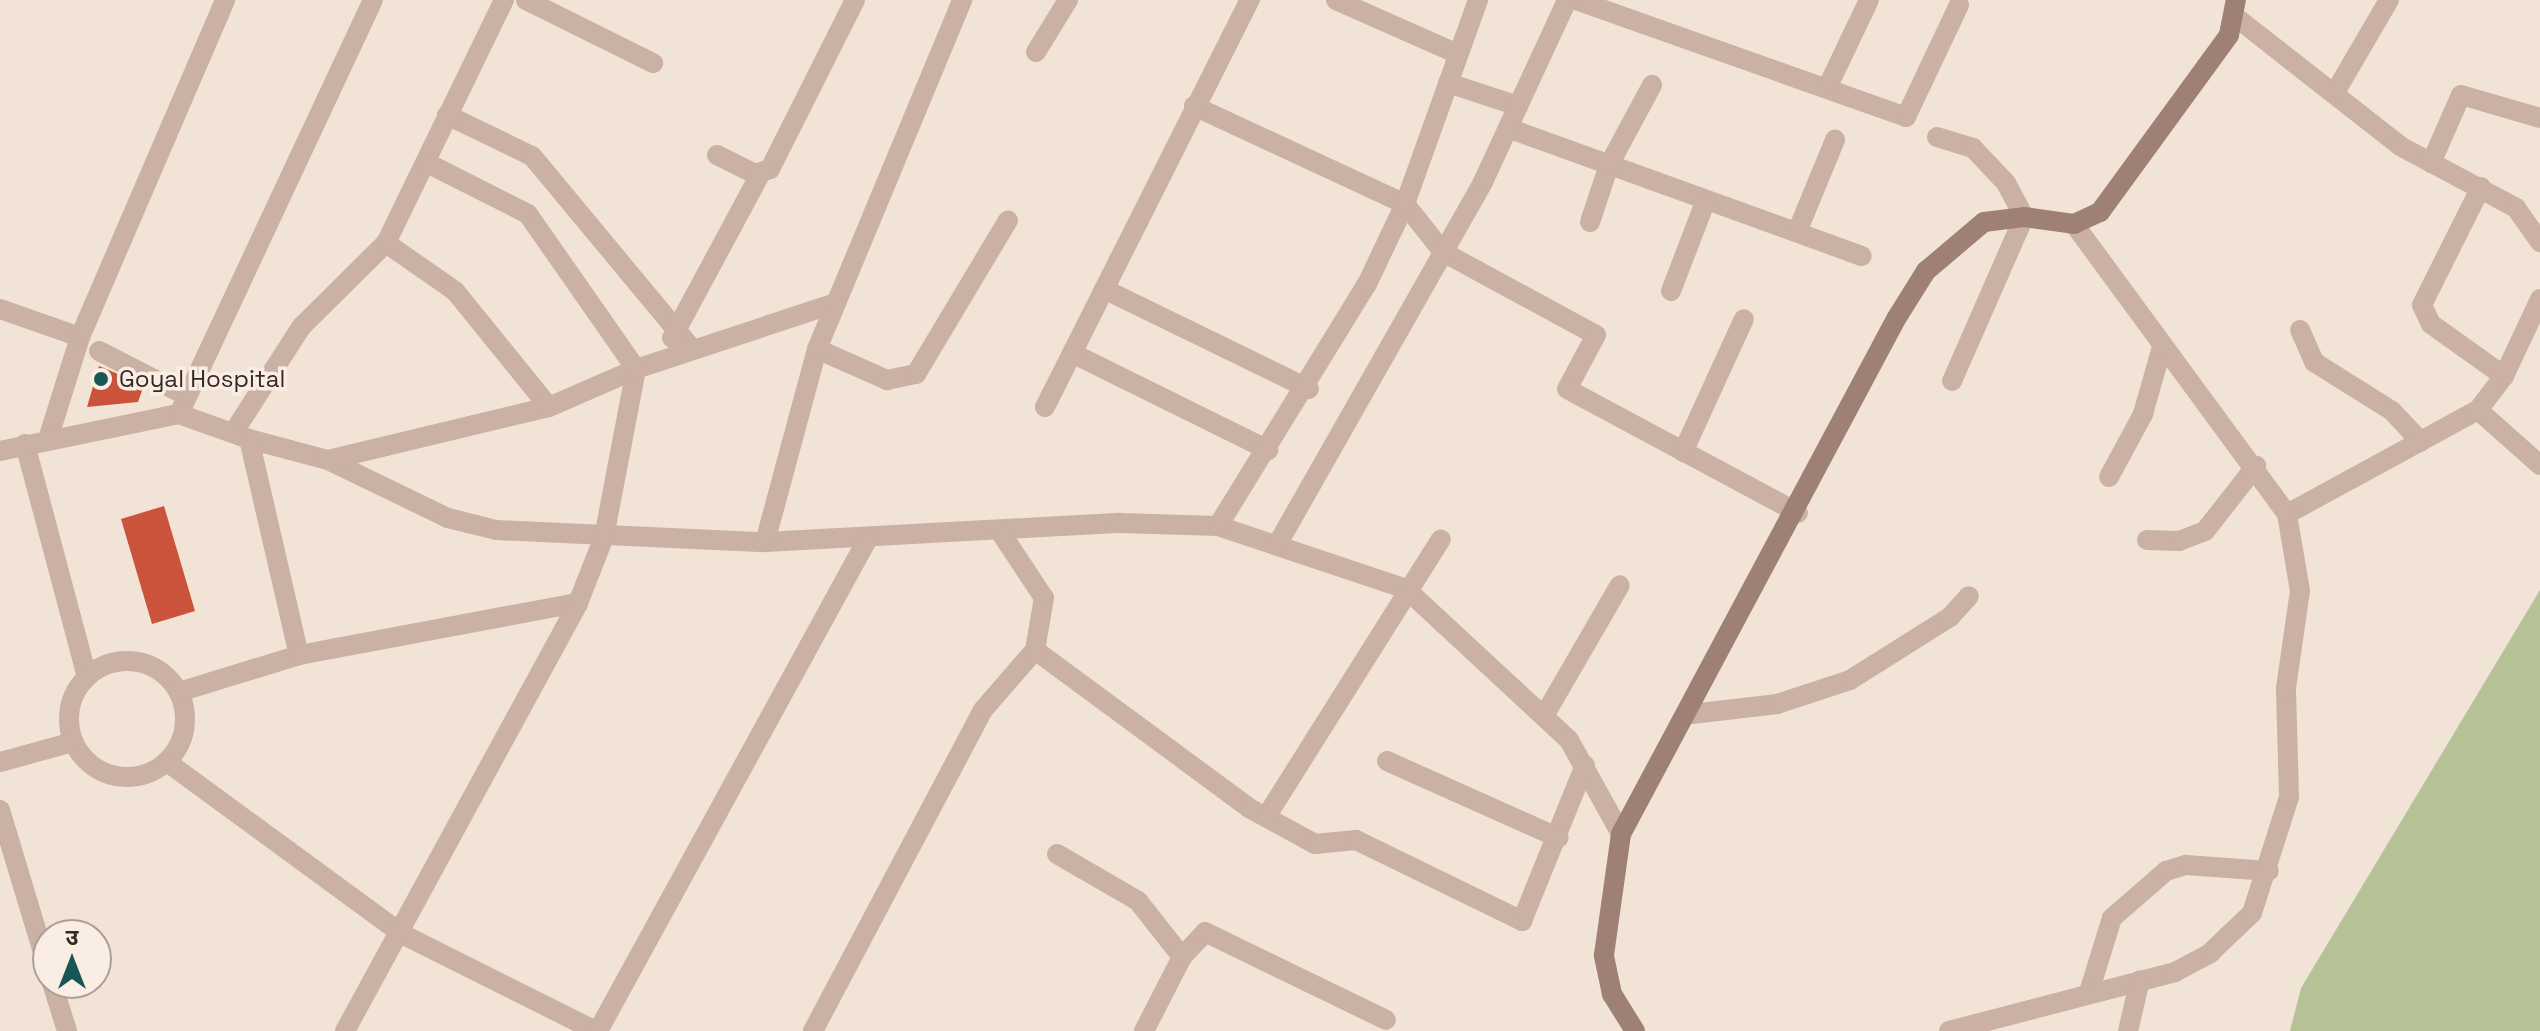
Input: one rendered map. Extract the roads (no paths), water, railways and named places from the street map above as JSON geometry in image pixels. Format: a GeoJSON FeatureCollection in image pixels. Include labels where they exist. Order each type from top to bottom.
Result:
{"type":"FeatureCollection","features":[{"type":"Feature","properties":{"kind":"street"},"geometry":{"type":"LineString","coordinates":[[49,436],[80,337],[225,0]]}},
{"type":"Feature","properties":{"kind":"street"},"geometry":{"type":"LineString","coordinates":[[183,405],[373,0]]}},
{"type":"Feature","properties":{"kind":"street"},"geometry":{"type":"LineString","coordinates":[[299,655],[242,434],[301,327],[386,243],[504,0]]}},
{"type":"Feature","properties":{"kind":"street"},"geometry":{"type":"LineString","coordinates":[[526,0],[653,63]]}},
{"type":"Feature","properties":{"kind":"street"},"geometry":{"type":"LineString","coordinates":[[660,360],[761,173],[770,169],[855,0]]}},
{"type":"Feature","properties":{"kind":"street"},"geometry":{"type":"LineString","coordinates":[[765,542],[817,349],[962,0]]}},
{"type":"Feature","properties":{"kind":"street"},"geometry":{"type":"LineString","coordinates":[[1036,52],[1068,0]]}},
{"type":"Feature","properties":{"kind":"street"},"geometry":{"type":"LineString","coordinates":[[1045,407],[1250,0]]}},
{"type":"Feature","properties":{"kind":"street"},"geometry":{"type":"LineString","coordinates":[[1336,0],[1458,54]]}},
{"type":"Feature","properties":{"kind":"street"},"geometry":{"type":"LineString","coordinates":[[1218,526],[1309,389],[1405,204],[1478,0]]}},
{"type":"Feature","properties":{"kind":"street"},"geometry":{"type":"LineString","coordinates":[[1277,545],[1443,252],[1508,128],[1567,0]]}},
{"type":"Feature","properties":{"kind":"street"},"geometry":{"type":"LineString","coordinates":[[1576,0],[1828,86],[1892,115],[1913,112],[1959,5]]}},
{"type":"Feature","properties":{"kind":"street"},"geometry":{"type":"LineString","coordinates":[[1828,86],[1869,0]]}},
{"type":"Feature","properties":{"kind":"street"},"geometry":{"type":"LineString","coordinates":[[2337,89],[2389,0]]}},
{"type":"Feature","properties":{"kind":"street"},"geometry":{"type":"LineString","coordinates":[[1635,1031],[1612,994],[1604,955],[1621,834],[1692,714],[1926,271],[1984,222],[2024,217],[2074,224],[2100,212],[2237,9],[2337,89],[2400,146],[2516,208],[2540,242]]}},
{"type":"Feature","properties":{"kind":"street"},"geometry":{"type":"LineString","coordinates":[[1448,83],[1518,106]]}},
{"type":"Feature","properties":{"kind":"street"},"geometry":{"type":"LineString","coordinates":[[1590,222],[1609,165],[1652,85]]}},
{"type":"Feature","properties":{"kind":"street"},"geometry":{"type":"LineString","coordinates":[[2431,163],[2461,95],[2540,118]]}},
{"type":"Feature","properties":{"kind":"street"},"geometry":{"type":"LineString","coordinates":[[1194,106],[1405,204],[1443,252],[1596,335],[1567,389],[1798,513]]}},
{"type":"Feature","properties":{"kind":"street"},"geometry":{"type":"LineString","coordinates":[[447,115],[532,156],[692,349]]}},
{"type":"Feature","properties":{"kind":"street"},"geometry":{"type":"LineString","coordinates":[[1508,128],[1862,256]]}},
{"type":"Feature","properties":{"kind":"street"},"geometry":{"type":"LineString","coordinates":[[1937,137],[1973,148],[2006,183],[2024,217]]}},
{"type":"Feature","properties":{"kind":"street"},"geometry":{"type":"LineString","coordinates":[[1797,232],[1835,140]]}},
{"type":"Feature","properties":{"kind":"street"},"geometry":{"type":"LineString","coordinates":[[717,155],[761,173]]}},
{"type":"Feature","properties":{"kind":"street"},"geometry":{"type":"LineString","coordinates":[[345,1031],[402,934],[578,603],[604,537],[636,369],[528,214],[427,163]]}},
{"type":"Feature","properties":{"kind":"street"},"geometry":{"type":"LineString","coordinates":[[2481,187],[2422,305],[2431,324],[2504,376]]}},
{"type":"Feature","properties":{"kind":"street"},"geometry":{"type":"LineString","coordinates":[[1671,291],[1706,200]]}},
{"type":"Feature","properties":{"kind":"street"},"geometry":{"type":"LineString","coordinates":[[1952,381],[2024,217]]}},
{"type":"Feature","properties":{"kind":"street"},"geometry":{"type":"LineString","coordinates":[[817,349],[887,380],[916,374],[1008,220]]}},
{"type":"Feature","properties":{"kind":"street"},"geometry":{"type":"LineString","coordinates":[[1949,1031],[2090,989],[2140,980],[2196,963],[2235,934],[2269,871],[2293,765],[2286,688],[2300,591],[2287,514],[2256,466],[2162,347],[2074,224]]}},
{"type":"Feature","properties":{"kind":"street"},"geometry":{"type":"LineString","coordinates":[[386,243],[455,291],[549,407]]}},
{"type":"Feature","properties":{"kind":"street"},"geometry":{"type":"LineString","coordinates":[[1104,289],[1309,389]]}},
{"type":"Feature","properties":{"kind":"street"},"geometry":{"type":"LineString","coordinates":[[2287,514],[2478,410],[2504,376],[2540,299]]}},
{"type":"Feature","properties":{"kind":"street"},"geometry":{"type":"LineString","coordinates":[[328,460],[549,407],[660,360],[835,303]]}},
{"type":"Feature","properties":{"kind":"street"},"geometry":{"type":"LineString","coordinates":[[0,309],[80,337]]}},
{"type":"Feature","properties":{"kind":"street"},"geometry":{"type":"LineString","coordinates":[[1683,452],[1744,319]]}},
{"type":"Feature","properties":{"kind":"street"},"geometry":{"type":"LineString","coordinates":[[2300,330],[2314,362],[2392,411],[2421,442]]}},
{"type":"Feature","properties":{"kind":"street"},"geometry":{"type":"LineString","coordinates":[[2109,477],[2143,414],[2162,347]]}},
{"type":"Feature","properties":{"kind":"street"},"geometry":{"type":"LineString","coordinates":[[99,351],[183,405],[242,434],[328,460],[448,518],[496,530],[765,542],[1001,533],[1120,523],[1218,526],[1406,589],[1544,716],[1585,765],[1621,834]]}},
{"type":"Feature","properties":{"kind":"street"},"geometry":{"type":"LineString","coordinates":[[1072,353],[1268,450]]}},
{"type":"Feature","properties":{"kind":"street"},"geometry":{"type":"LineString","coordinates":[[0,451],[49,436],[183,405]]}},
{"type":"Feature","properties":{"kind":"street"},"geometry":{"type":"LineString","coordinates":[[2478,410],[2540,465]]}},
{"type":"Feature","properties":{"kind":"street"},"geometry":{"type":"LineString","coordinates":[[25,444],[87,677]]}},
{"type":"Feature","properties":{"kind":"street"},"geometry":{"type":"LineString","coordinates":[[2147,540],[2179,541],[2205,531],[2256,466]]}},
{"type":"Feature","properties":{"kind":"street"},"geometry":{"type":"LineString","coordinates":[[813,1031],[983,710],[1035,650],[1044,598],[1001,533]]}},
{"type":"Feature","properties":{"kind":"street"},"geometry":{"type":"LineString","coordinates":[[1266,817],[1406,589],[1441,539]]}},
{"type":"Feature","properties":{"kind":"street"},"geometry":{"type":"LineString","coordinates":[[167,762],[402,934],[597,1031],[867,540]]}},
{"type":"Feature","properties":{"kind":"street"},"geometry":{"type":"LineString","coordinates":[[1544,716],[1620,585]]}},
{"type":"Feature","properties":{"kind":"street"},"geometry":{"type":"LineString","coordinates":[[1692,714],[1777,704],[1850,680],[1950,617],[1969,596]]}},
{"type":"Feature","properties":{"kind":"street"},"geometry":{"type":"LineString","coordinates":[[179,692],[299,655],[578,603]]}},
{"type":"Feature","properties":{"kind":"street"},"geometry":{"type":"LineString","coordinates":[[1035,650],[1266,817],[1315,844],[1356,840],[1522,921],[1559,838],[1585,765]]}},
{"type":"Feature","properties":{"kind":"street"},"geometry":{"type":"LineString","coordinates":[[137,662],[179,692],[185,729],[167,762],[142,775],[114,776],[90,764],[73,742],[70,707],[87,677],[137,662]]}},
{"type":"Feature","properties":{"kind":"street"},"geometry":{"type":"LineString","coordinates":[[0,762],[73,742]]}},
{"type":"Feature","properties":{"kind":"street"},"geometry":{"type":"LineString","coordinates":[[1387,761],[1559,838]]}},
{"type":"Feature","properties":{"kind":"street"},"geometry":{"type":"LineString","coordinates":[[0,810],[33,919]]}},
{"type":"Feature","properties":{"kind":"street"},"geometry":{"type":"LineString","coordinates":[[1057,854],[1138,901],[1182,957]]}},
{"type":"Feature","properties":{"kind":"street"},"geometry":{"type":"LineString","coordinates":[[2090,989],[2112,918],[2166,871],[2186,865],[2269,871]]}},
{"type":"Feature","properties":{"kind":"street"},"geometry":{"type":"LineString","coordinates":[[1144,1031],[1194,939],[1215,933],[1386,1020]]}},
{"type":"Feature","properties":{"kind":"street"},"geometry":{"type":"LineString","coordinates":[[2128,1031],[2140,980]]}},
{"type":"Feature","properties":{"kind":"street"},"geometry":{"type":"LineString","coordinates":[[57,999],[67,1031]]}},
{"type":"Feature","properties":{"kind":"place","name":"Goyal Hospital"},"geometry":{"type":"Point","coordinates":[101,379]}}]}
